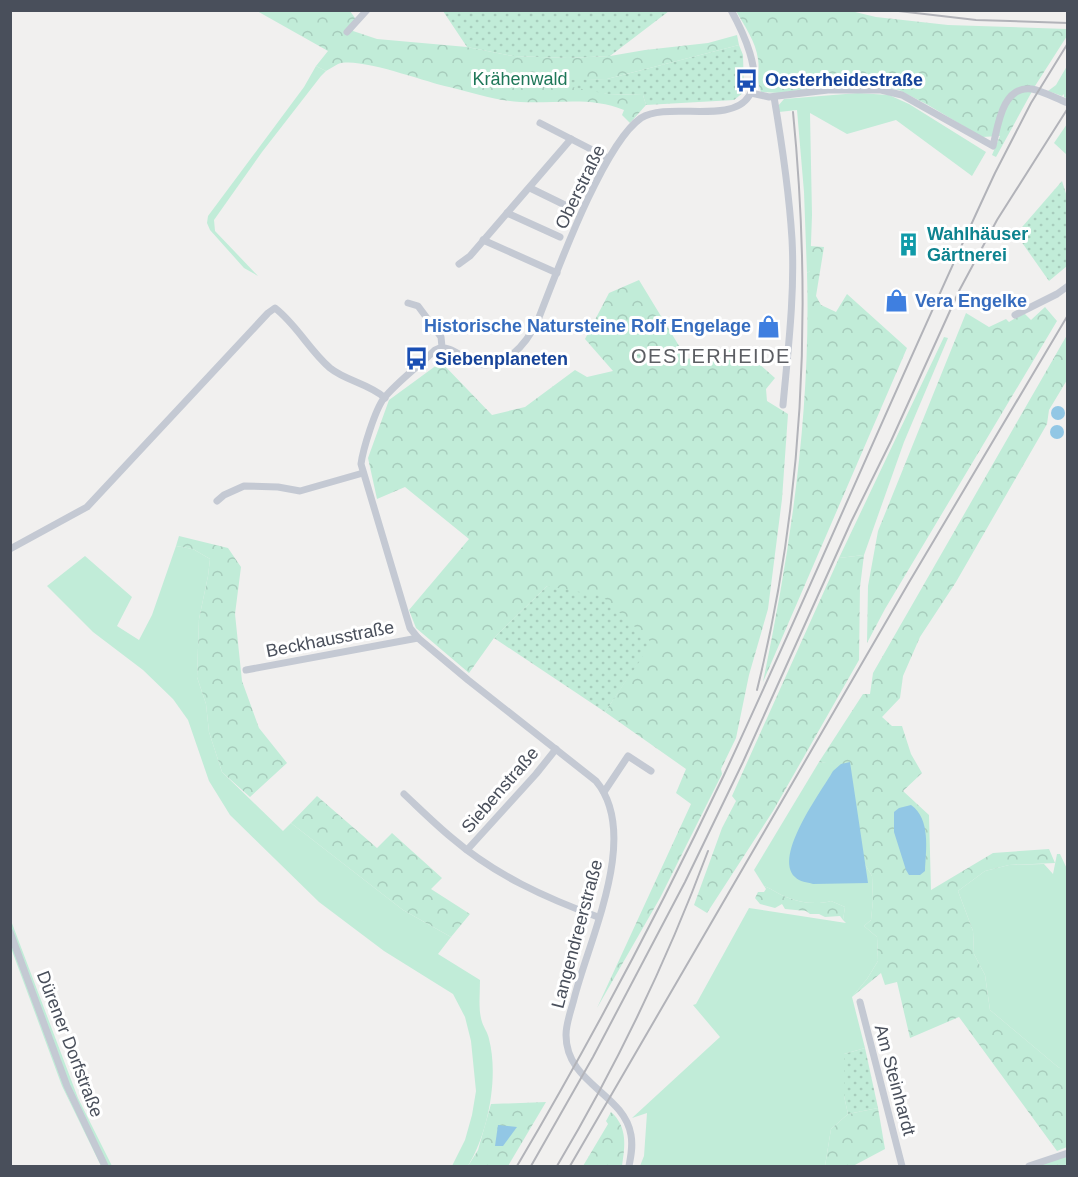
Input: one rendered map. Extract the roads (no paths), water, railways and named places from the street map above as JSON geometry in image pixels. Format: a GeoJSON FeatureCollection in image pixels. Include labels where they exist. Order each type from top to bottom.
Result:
{"type":"FeatureCollection","features":[{"type":"Feature","properties":{"kind":"street"},"geometry":{"type":"LineString","coordinates":[[347,32],[367,10]]}},
{"type":"Feature","properties":{"kind":"street"},"geometry":{"type":"LineString","coordinates":[[731,10],[750,54],[752,93],[774,97],[828,90],[881,90],[903,95],[993,146],[1004,104],[1011,95],[1021,90],[1032,89],[1068,103]]}},
{"type":"Feature","properties":{"kind":"street","name":"Oberstraße"},"geometry":{"type":"LineString","coordinates":[[442,347],[474,363],[494,364],[513,354],[531,335],[608,158],[622,137],[640,119],[658,112],[728,109],[742,104],[752,93]]}},
{"type":"Feature","properties":{"kind":"street"},"geometry":{"type":"LineString","coordinates":[[774,97],[786,174],[792,240],[792,274],[783,405]]}},
{"type":"Feature","properties":{"kind":"street"},"geometry":{"type":"LineString","coordinates":[[540,123],[608,158]]}},
{"type":"Feature","properties":{"kind":"street"},"geometry":{"type":"LineString","coordinates":[[459,264],[470,256],[572,139]]}},
{"type":"Feature","properties":{"kind":"street"},"geometry":{"type":"LineString","coordinates":[[530,188],[572,208],[584,211]]}},
{"type":"Feature","properties":{"kind":"street"},"geometry":{"type":"LineString","coordinates":[[507,213],[560,237]]}},
{"type":"Feature","properties":{"kind":"street"},"geometry":{"type":"LineString","coordinates":[[483,240],[557,273]]}},
{"type":"Feature","properties":{"kind":"street"},"geometry":{"type":"LineString","coordinates":[[1015,315],[1068,286]]}},
{"type":"Feature","properties":{"kind":"street"},"geometry":{"type":"LineString","coordinates":[[408,303],[418,306],[442,340],[442,347],[435,350],[385,398],[362,455],[361,464],[406,616],[410,628],[418,638]]}},
{"type":"Feature","properties":{"kind":"street"},"geometry":{"type":"LineString","coordinates":[[10,549],[87,507],[275,308],[286,317],[304,341],[330,368],[346,379],[385,398]]}},
{"type":"Feature","properties":{"kind":"street"},"geometry":{"type":"LineString","coordinates":[[217,501],[224,495],[244,486],[278,487],[300,491],[363,473]]}},
{"type":"Feature","properties":{"kind":"street","name":"Beckhausstraße"},"geometry":{"type":"LineString","coordinates":[[246,670],[418,638]]}},
{"type":"Feature","properties":{"kind":"street","name":"Langendreerstraße"},"geometry":{"type":"LineString","coordinates":[[418,638],[596,781],[604,792],[613,816],[615,849],[610,876],[576,990],[566,1035],[572,1062],[581,1074],[618,1109],[628,1124],[632,1143],[628,1167]]}},
{"type":"Feature","properties":{"kind":"street","name":"Siebenstraße"},"geometry":{"type":"LineString","coordinates":[[467,850],[556,749]]}},
{"type":"Feature","properties":{"kind":"street"},"geometry":{"type":"LineString","coordinates":[[604,792],[628,756],[651,771]]}},
{"type":"Feature","properties":{"kind":"street"},"geometry":{"type":"LineString","coordinates":[[404,794],[467,850],[509,878],[548,899],[598,917]]}},
{"type":"Feature","properties":{"kind":"street","name":"Dürener Dorfstraße"},"geometry":{"type":"LineString","coordinates":[[10,932],[67,1086],[105,1167]]}},
{"type":"Feature","properties":{"kind":"street","name":"Am Steinhardt"},"geometry":{"type":"LineString","coordinates":[[860,1002],[902,1167]]}},
{"type":"Feature","properties":{"kind":"street"},"geometry":{"type":"LineString","coordinates":[[1029,1167],[1068,1153]]}},
{"type":"Feature","properties":{"kind":"water"},"geometry":{"type":"Polygon","coordinates":[[[1058,406],[1063,408],[1065,413],[1063,418],[1058,420],[1053,418],[1051,413],[1053,408],[1058,406]]]}},
{"type":"Feature","properties":{"kind":"water"},"geometry":{"type":"Polygon","coordinates":[[[1057,425],[1062,427],[1064,432],[1062,437],[1057,439],[1052,437],[1050,432],[1052,427],[1057,425]]]}},
{"type":"Feature","properties":{"kind":"water"},"geometry":{"type":"Polygon","coordinates":[[[850,762],[868,883],[813,884],[801,881],[795,877],[790,867],[794,840],[810,808],[833,771],[841,764],[850,762]]]}},
{"type":"Feature","properties":{"kind":"water"},"geometry":{"type":"Polygon","coordinates":[[[911,805],[922,818],[926,835],[925,871],[920,875],[909,875],[894,832],[894,812],[911,805]]]}},
{"type":"Feature","properties":{"kind":"water"},"geometry":{"type":"Polygon","coordinates":[[[498,1125],[517,1127],[503,1146],[495,1146],[498,1125]]]}},
{"type":"Feature","properties":{"kind":"railway"},"geometry":{"type":"LineString","coordinates":[[890,10],[976,20],[1068,23]]}},
{"type":"Feature","properties":{"kind":"railway"},"geometry":{"type":"LineString","coordinates":[[517,1166],[599,1022],[700,825],[759,700],[995,173],[1031,103],[1068,43]]}},
{"type":"Feature","properties":{"kind":"railway"},"geometry":{"type":"LineString","coordinates":[[531,1166],[593,1057],[685,882],[743,762],[851,522],[891,441],[959,291],[997,220],[1068,108]]}},
{"type":"Feature","properties":{"kind":"railway"},"geometry":{"type":"LineString","coordinates":[[757,690],[773,619],[785,547],[800,402],[802,257],[793,112]]}},
{"type":"Feature","properties":{"kind":"railway"},"geometry":{"type":"LineString","coordinates":[[570,1166],[908,584],[1068,315]]}},
{"type":"Feature","properties":{"kind":"railway"},"geometry":{"type":"LineString","coordinates":[[557,1166],[640,1012],[676,932],[708,851]]}},
{"type":"Feature","properties":{"kind":"place","name":"Oesterheidestraße"},"geometry":{"type":"Point","coordinates":[747,80]}},
{"type":"Feature","properties":{"kind":"place","name":"Wahlhäuser Gärtnerei"},"geometry":{"type":"Point","coordinates":[909,244]}},
{"type":"Feature","properties":{"kind":"place","name":"Vera Engelke"},"geometry":{"type":"Point","coordinates":[897,301]}},
{"type":"Feature","properties":{"kind":"place","name":"Historische Natursteine Rolf Engelage"},"geometry":{"type":"Point","coordinates":[769,326]}},
{"type":"Feature","properties":{"kind":"place","name":"Siebenplaneten"},"geometry":{"type":"Point","coordinates":[417,359]}},
{"type":"Feature","properties":{"kind":"district","name":"OESTERHEIDE"},"geometry":{"type":"Point","coordinates":[711,356]}},
{"type":"Feature","properties":{"kind":"park label","name":"Krähenwald"},"geometry":{"type":"Point","coordinates":[520,79]}}]}
